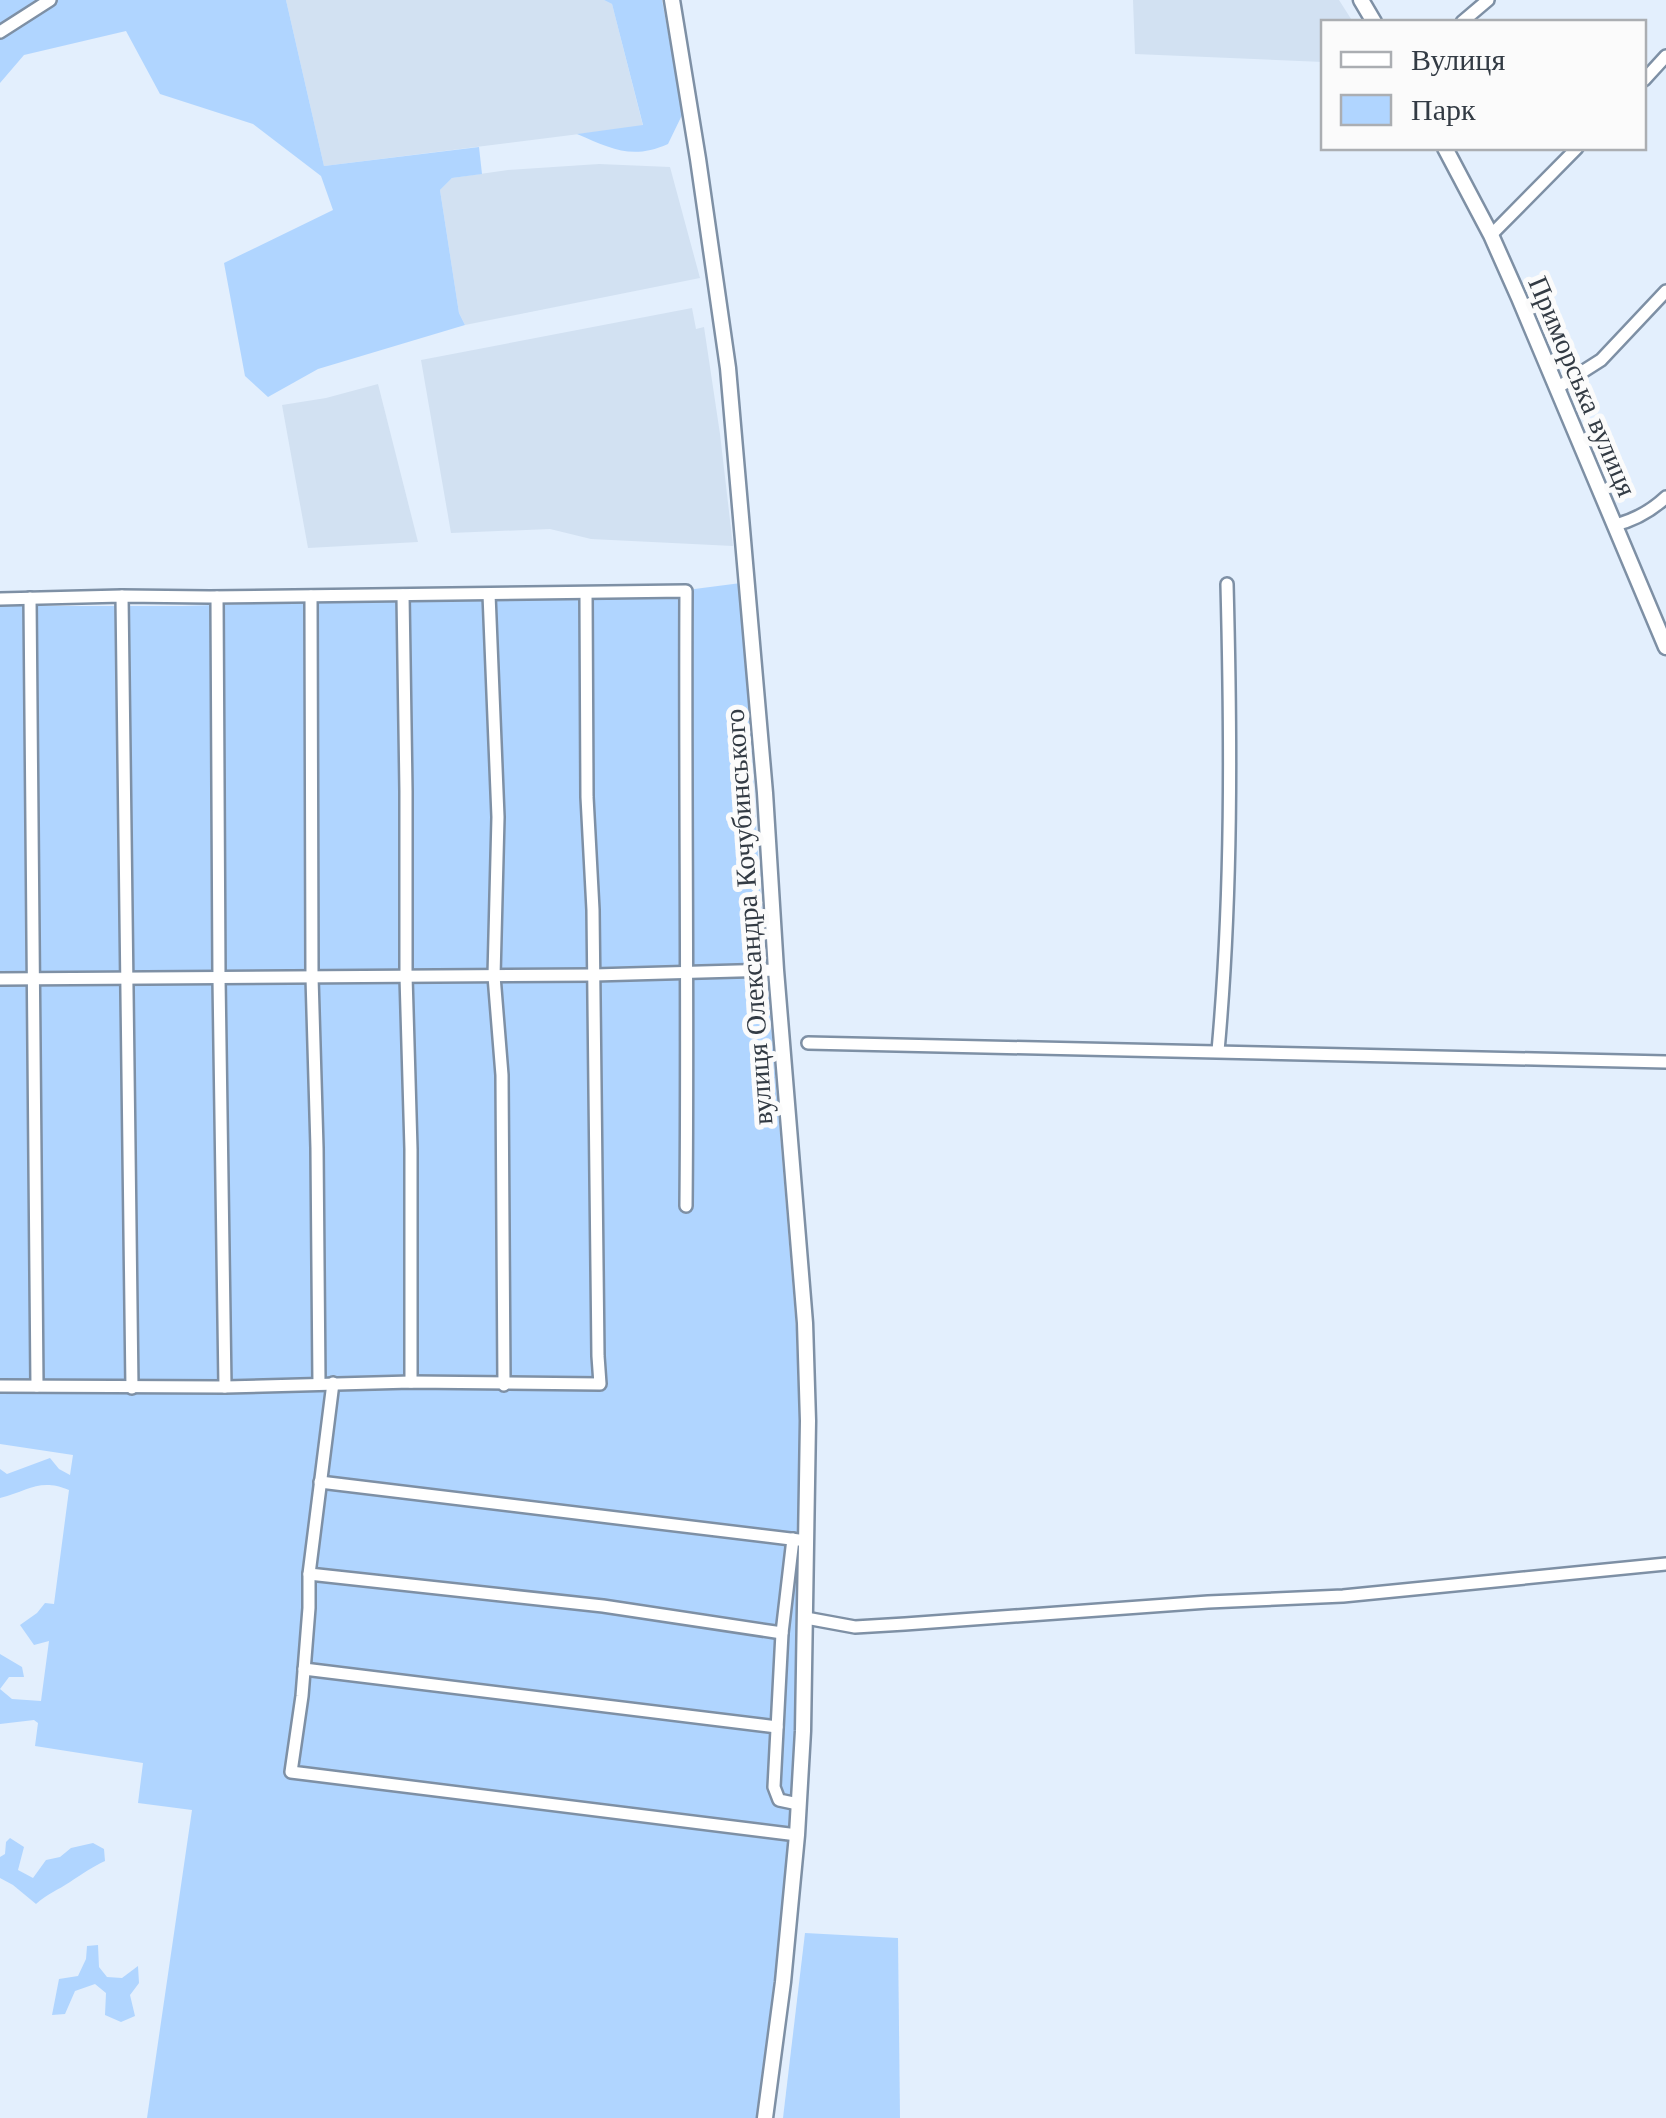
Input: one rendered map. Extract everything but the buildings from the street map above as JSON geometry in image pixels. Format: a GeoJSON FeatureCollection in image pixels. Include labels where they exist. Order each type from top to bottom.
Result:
{"type":"FeatureCollection","features":[{"type":"Feature","properties":{"kind":"street"},"geometry":{"type":"LineString","coordinates":[[0,32],[50,0]]}},
{"type":"Feature","properties":{"kind":"street","name":"вулиця Олександра Кочубинського"},"geometry":{"type":"LineString","coordinates":[[672,0],[728,368],[765,793],[804,1323],[808,1421],[800,1540],[806,1618],[797,1835],[765,2118]]}},
{"type":"Feature","properties":{"kind":"street"},"geometry":{"type":"LineString","coordinates":[[1464,20],[1488,0]]}},
{"type":"Feature","properties":{"kind":"street"},"geometry":{"type":"LineString","coordinates":[[1646,78],[1666,56]]}},
{"type":"Feature","properties":{"kind":"street","name":"Приморська вулиця"},"geometry":{"type":"LineString","coordinates":[[1447,150],[1491,235],[1614,525],[1662,622],[1666,647]]}},
{"type":"Feature","properties":{"kind":"street"},"geometry":{"type":"LineString","coordinates":[[1491,235],[1575,150]]}},
{"type":"Feature","properties":{"kind":"street"},"geometry":{"type":"LineString","coordinates":[[1557,388],[1601,360],[1666,291]]}},
{"type":"Feature","properties":{"kind":"street"},"geometry":{"type":"LineString","coordinates":[[1614,525],[1635,520],[1666,497]]}},
{"type":"Feature","properties":{"kind":"street"},"geometry":{"type":"LineString","coordinates":[[1218,1051],[1227,921],[1227,584]]}},
{"type":"Feature","properties":{"kind":"street"},"geometry":{"type":"LineString","coordinates":[[0,599],[686,591],[686,1206]]}},
{"type":"Feature","properties":{"kind":"street"},"geometry":{"type":"LineString","coordinates":[[0,1386],[600,1384],[586,593]]}},
{"type":"Feature","properties":{"kind":"street"},"geometry":{"type":"LineString","coordinates":[[490,594],[498,818],[494,976],[502,1075],[504,1385]]}},
{"type":"Feature","properties":{"kind":"street"},"geometry":{"type":"LineString","coordinates":[[403,595],[411,1382]]}},
{"type":"Feature","properties":{"kind":"street"},"geometry":{"type":"LineString","coordinates":[[122,596],[132,1388]]}},
{"type":"Feature","properties":{"kind":"street"},"geometry":{"type":"LineString","coordinates":[[311,596],[319,1383]]}},
{"type":"Feature","properties":{"kind":"street"},"geometry":{"type":"LineString","coordinates":[[217,597],[225,1387]]}},
{"type":"Feature","properties":{"kind":"street"},"geometry":{"type":"LineString","coordinates":[[30,598],[36,1386]]}},
{"type":"Feature","properties":{"kind":"street"},"geometry":{"type":"LineString","coordinates":[[0,980],[776,970]]}},
{"type":"Feature","properties":{"kind":"street"},"geometry":{"type":"LineString","coordinates":[[808,1043],[1666,1062]]}},
{"type":"Feature","properties":{"kind":"street"},"geometry":{"type":"LineString","coordinates":[[333,1383],[309,1574],[304,1669],[292,1772],[797,1835]]}},
{"type":"Feature","properties":{"kind":"street"},"geometry":{"type":"LineString","coordinates":[[320,1482],[800,1540],[782,1633],[774,1787],[778,1800],[798,1804]]}},
{"type":"Feature","properties":{"kind":"street"},"geometry":{"type":"LineString","coordinates":[[806,1618],[854,1626],[905,1624],[1343,1596],[1666,1564]]}},
{"type":"Feature","properties":{"kind":"street"},"geometry":{"type":"LineString","coordinates":[[309,1574],[602,1606],[782,1633]]}},
{"type":"Feature","properties":{"kind":"street"},"geometry":{"type":"LineString","coordinates":[[304,1669],[777,1727]]}},
{"type":"Feature","properties":{"kind":"shaded area"},"geometry":{"type":"Polygon","coordinates":[[[286,0],[604,0],[612,4],[643,126],[324,166],[286,0]]]}},
{"type":"Feature","properties":{"kind":"shaded area"},"geometry":{"type":"Polygon","coordinates":[[[1133,0],[1339,0],[1352,20],[1321,20],[1321,62],[1135,54],[1133,0]]]}},
{"type":"Feature","properties":{"kind":"shaded area"},"geometry":{"type":"Polygon","coordinates":[[[599,164],[670,167],[700,278],[465,325],[459,313],[440,190],[452,178],[599,164]]]}},
{"type":"Feature","properties":{"kind":"shaded area"},"geometry":{"type":"Polygon","coordinates":[[[692,308],[696,329],[704,327],[733,546],[591,539],[550,529],[451,533],[421,360],[692,308]]]}},
{"type":"Feature","properties":{"kind":"shaded area"},"geometry":{"type":"Polygon","coordinates":[[[378,384],[418,542],[308,548],[282,405],[378,384]]]}},
{"type":"Feature","properties":{"kind":"green space"},"geometry":{"type":"Polygon","coordinates":[[[0,0],[286,0],[324,166],[479,147],[482,174],[452,178],[440,190],[459,313],[465,325],[318,369],[268,397],[245,376],[224,263],[333,210],[321,176],[253,124],[160,94],[126,31],[24,55],[0,83],[0,0]]]}},
{"type":"Feature","properties":{"kind":"green space"},"geometry":{"type":"Polygon","coordinates":[[[604,0],[662,0],[683,113],[668,144],[633,152],[577,134],[643,125],[612,4],[604,0]]]}},
{"type":"Feature","properties":{"kind":"green space"},"geometry":{"type":"Polygon","coordinates":[[[741,583],[761,904],[796,1328],[800,1445],[791,1850],[756,2118],[147,2118],[192,1810],[138,1803],[143,1763],[35,1746],[38,1723],[34,1720],[0,1724],[0,1689],[12,1699],[41,1701],[49,1641],[34,1645],[20,1625],[45,1603],[54,1604],[69,1490],[42,1485],[0,1498],[0,1469],[7,1474],[50,1458],[70,1475],[73,1455],[0,1444],[0,606],[182,606],[648,595],[741,583]]]}},
{"type":"Feature","properties":{"kind":"green space"},"geometry":{"type":"Polygon","coordinates":[[[0,1654],[22,1667],[24,1677],[9,1677],[0,1689],[0,1654]]]}},
{"type":"Feature","properties":{"kind":"green space"},"geometry":{"type":"Polygon","coordinates":[[[10,1838],[24,1847],[18,1870],[33,1878],[46,1860],[60,1857],[71,1848],[93,1843],[104,1849],[105,1861],[36,1904],[0,1878],[0,1857],[5,1854],[10,1838]]]}},
{"type":"Feature","properties":{"kind":"green space"},"geometry":{"type":"Polygon","coordinates":[[[805,1933],[898,1938],[900,2118],[783,2118],[805,1933]]]}},
{"type":"Feature","properties":{"kind":"green space"},"geometry":{"type":"Polygon","coordinates":[[[98,1945],[99,1967],[107,1977],[122,1978],[138,1966],[139,1983],[130,1995],[135,2016],[121,2022],[105,2015],[106,1993],[95,1984],[75,1991],[65,2014],[52,2015],[59,1979],[78,1976],[87,1946],[98,1945]]]}}]}
